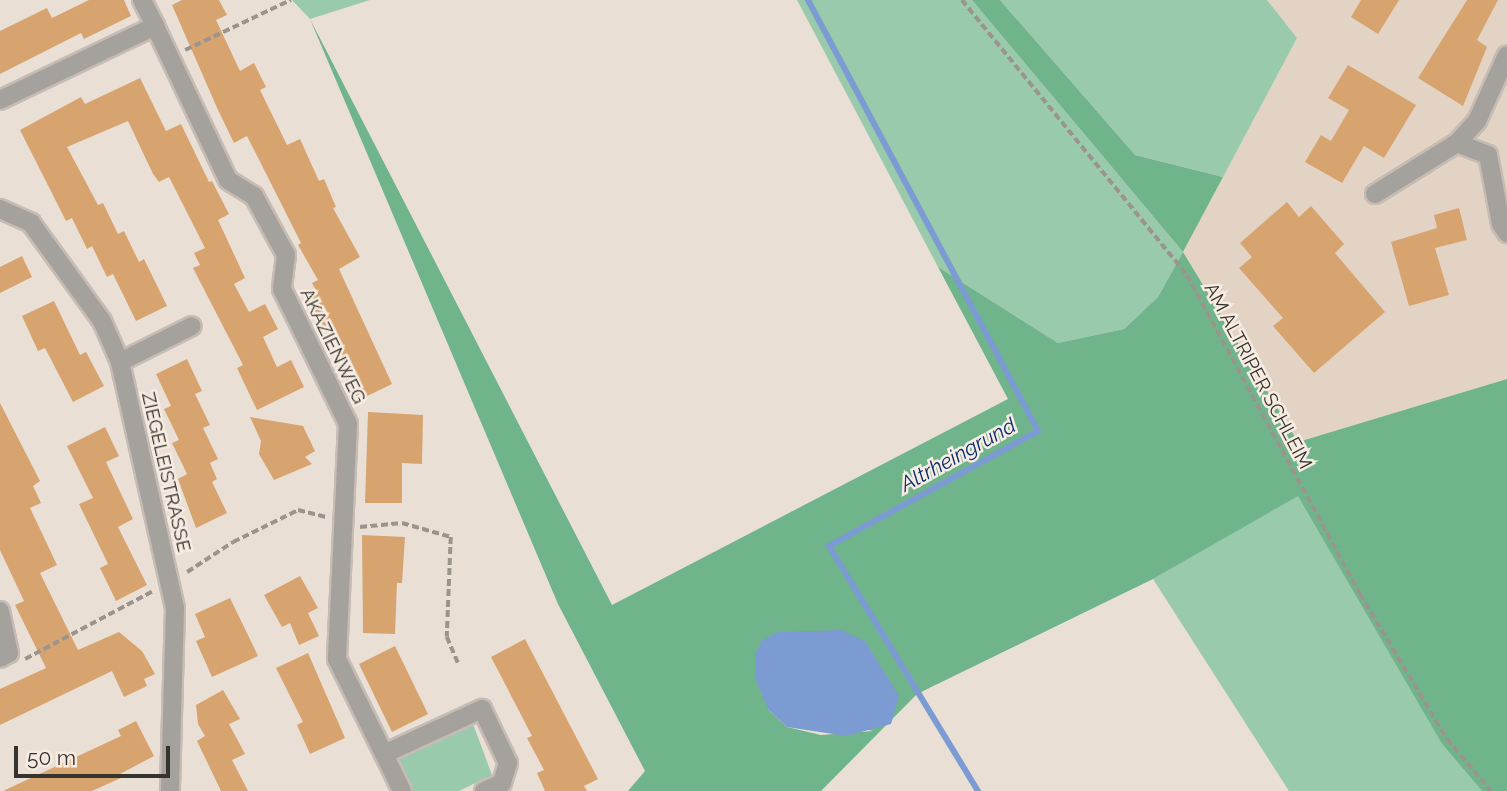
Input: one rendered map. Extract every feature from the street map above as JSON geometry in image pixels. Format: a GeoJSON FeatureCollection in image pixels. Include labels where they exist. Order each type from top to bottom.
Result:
{"type":"FeatureCollection","features":[{"type":"Feature","properties":{"kind":"street","name":"AKAZIENWEG"},"geometry":{"type":"LineString","coordinates":[[142,0],[228,180],[254,196],[286,255],[282,289],[348,424],[340,529],[337,659],[402,791]]}},
{"type":"Feature","properties":{"kind":"street"},"geometry":{"type":"LineString","coordinates":[[0,100],[155,26]]}},
{"type":"Feature","properties":{"kind":"street"},"geometry":{"type":"LineString","coordinates":[[1375,194],[1457,142],[1477,121],[1507,55]]}},
{"type":"Feature","properties":{"kind":"street"},"geometry":{"type":"LineString","coordinates":[[1457,142],[1488,155],[1501,224],[1507,233]]}},
{"type":"Feature","properties":{"kind":"street","name":"ZIEGELEISTRASSE"},"geometry":{"type":"LineString","coordinates":[[0,209],[31,223],[102,321],[120,362],[175,608],[170,791]]}},
{"type":"Feature","properties":{"kind":"street"},"geometry":{"type":"LineString","coordinates":[[120,362],[192,326]]}},
{"type":"Feature","properties":{"kind":"street"},"geometry":{"type":"LineString","coordinates":[[0,611],[4,655]]}},
{"type":"Feature","properties":{"kind":"street"},"geometry":{"type":"LineString","coordinates":[[383,754],[482,709],[508,764],[502,783],[484,791]]}},
{"type":"Feature","properties":{"kind":"path"},"geometry":{"type":"LineString","coordinates":[[171,57],[291,0]]}},
{"type":"Feature","properties":{"kind":"path","name":"AM ALTRIPER SCHLEIM"},"geometry":{"type":"LineString","coordinates":[[962,0],[1187,275],[1360,594],[1447,739],[1491,791]]}},
{"type":"Feature","properties":{"kind":"path"},"geometry":{"type":"LineString","coordinates":[[4,655],[29,660],[169,583],[233,542],[298,510],[322,514],[340,529],[402,523],[451,537],[447,637],[458,663]]}},
{"type":"Feature","properties":{"kind":"shaded area"},"geometry":{"type":"Polygon","coordinates":[[[1267,0],[1507,0],[1507,379],[1298,442],[1183,252],[1297,38],[1267,0]]]}},
{"type":"Feature","properties":{"kind":"green space"},"geometry":{"type":"Polygon","coordinates":[[[292,0],[370,0],[310,19],[292,0]]]}},
{"type":"Feature","properties":{"kind":"green space"},"geometry":{"type":"Polygon","coordinates":[[[797,0],[972,0],[1183,252],[1158,297],[1124,329],[1058,343],[938,267],[797,0]]]}},
{"type":"Feature","properties":{"kind":"green space"},"geometry":{"type":"Polygon","coordinates":[[[972,0],[1000,0],[1135,155],[1223,177],[1183,252],[972,0]]]}},
{"type":"Feature","properties":{"kind":"green space"},"geometry":{"type":"Polygon","coordinates":[[[1000,0],[1267,0],[1297,38],[1223,177],[1135,155],[1000,0]]]}},
{"type":"Feature","properties":{"kind":"green space"},"geometry":{"type":"Polygon","coordinates":[[[310,19],[612,605],[1008,399],[938,267],[1058,343],[1124,329],[1158,297],[1183,252],[1298,442],[1507,379],[1507,791],[1482,791],[1442,744],[1298,496],[1153,579],[917,694],[821,791],[628,791],[645,771],[558,604],[310,19]],[[768,709],[787,727],[821,735],[873,731],[768,709]]]}},
{"type":"Feature","properties":{"kind":"green space"},"geometry":{"type":"Polygon","coordinates":[[[1299,495],[1442,744],[1482,791],[1289,791],[1153,579],[1299,495]]]}},
{"type":"Feature","properties":{"kind":"green space"},"geometry":{"type":"Polygon","coordinates":[[[473,724],[492,775],[459,791],[404,791],[389,757],[473,724]]]}},
{"type":"Feature","properties":{"kind":"water"},"geometry":{"type":"Polygon","coordinates":[[[841,630],[865,641],[899,696],[891,724],[846,736],[787,727],[768,709],[755,678],[755,654],[762,640],[778,632],[841,630]]]}},
{"type":"Feature","properties":{"kind":"building"},"geometry":{"type":"Polygon","coordinates":[[[89,0],[124,0],[131,16],[84,39],[81,33],[0,74],[0,31],[47,8],[52,18],[89,0]]]}},
{"type":"Feature","properties":{"kind":"building"},"geometry":{"type":"Polygon","coordinates":[[[182,0],[219,0],[227,15],[216,20],[240,71],[254,63],[266,87],[260,90],[287,145],[300,139],[319,181],[324,179],[336,207],[333,208],[360,257],[339,269],[392,384],[357,401],[344,375],[350,372],[308,299],[318,294],[312,283],[318,280],[298,245],[301,243],[247,136],[234,143],[172,5],[182,0]]]}},
{"type":"Feature","properties":{"kind":"building"},"geometry":{"type":"Polygon","coordinates":[[[1361,0],[1399,0],[1378,34],[1351,17],[1361,0]]]}},
{"type":"Feature","properties":{"kind":"building"},"geometry":{"type":"Polygon","coordinates":[[[1467,0],[1498,0],[1477,40],[1487,47],[1463,106],[1418,78],[1467,0]]]}},
{"type":"Feature","properties":{"kind":"building"},"geometry":{"type":"Polygon","coordinates":[[[1348,65],[1416,105],[1384,158],[1364,146],[1342,183],[1305,162],[1321,135],[1331,141],[1349,110],[1328,98],[1348,65]]]}},
{"type":"Feature","properties":{"kind":"building"},"geometry":{"type":"Polygon","coordinates":[[[140,78],[166,131],[181,124],[209,182],[212,181],[229,214],[218,220],[245,278],[234,284],[249,312],[265,304],[278,329],[263,337],[277,367],[291,360],[304,387],[257,410],[237,368],[243,365],[193,268],[200,265],[194,253],[205,248],[169,177],[159,182],[153,174],[128,121],[67,147],[98,205],[103,203],[118,234],[124,231],[139,262],[144,259],[167,306],[136,321],[113,274],[107,277],[92,246],[87,249],[72,218],[66,221],[20,130],[81,97],[85,104],[140,78]]]}},
{"type":"Feature","properties":{"kind":"building"},"geometry":{"type":"Polygon","coordinates":[[[1287,202],[1299,217],[1311,206],[1344,244],[1335,253],[1385,312],[1314,373],[1273,326],[1283,318],[1239,268],[1252,257],[1240,243],[1287,202]]]}},
{"type":"Feature","properties":{"kind":"building"},"geometry":{"type":"Polygon","coordinates":[[[1459,208],[1467,240],[1435,248],[1449,295],[1409,306],[1391,242],[1437,228],[1434,215],[1459,208]]]}},
{"type":"Feature","properties":{"kind":"building"},"geometry":{"type":"Polygon","coordinates":[[[22,256],[32,277],[0,293],[0,267],[22,256]]]}},
{"type":"Feature","properties":{"kind":"building"},"geometry":{"type":"Polygon","coordinates":[[[54,301],[80,355],[86,352],[104,386],[73,402],[45,348],[38,351],[22,316],[54,301]]]}},
{"type":"Feature","properties":{"kind":"building"},"geometry":{"type":"Polygon","coordinates":[[[187,359],[202,391],[195,394],[210,425],[203,428],[218,459],[210,463],[217,479],[212,482],[227,513],[196,528],[178,479],[187,474],[172,443],[179,440],[164,409],[171,406],[156,374],[187,359]]]}},
{"type":"Feature","properties":{"kind":"building"},"geometry":{"type":"Polygon","coordinates":[[[0,403],[40,481],[33,486],[41,503],[30,508],[57,565],[40,573],[78,650],[119,632],[142,651],[155,674],[144,679],[147,686],[124,697],[112,671],[0,725],[0,689],[46,668],[15,605],[24,601],[0,550],[0,403]]]}},
{"type":"Feature","properties":{"kind":"building"},"geometry":{"type":"Polygon","coordinates":[[[368,412],[423,415],[422,464],[402,463],[402,503],[365,503],[368,412]]]}},
{"type":"Feature","properties":{"kind":"building"},"geometry":{"type":"Polygon","coordinates":[[[250,417],[303,426],[315,451],[305,457],[312,464],[274,480],[259,454],[261,441],[250,417]]]}},
{"type":"Feature","properties":{"kind":"building"},"geometry":{"type":"Polygon","coordinates":[[[105,427],[119,456],[106,462],[133,519],[118,527],[147,585],[116,601],[100,568],[108,564],[79,504],[93,498],[67,446],[105,427]]]}},
{"type":"Feature","properties":{"kind":"building"},"geometry":{"type":"Polygon","coordinates":[[[362,535],[405,537],[402,583],[397,583],[395,634],[363,633],[362,535]]]}},
{"type":"Feature","properties":{"kind":"building"},"geometry":{"type":"Polygon","coordinates":[[[300,576],[318,608],[308,613],[319,636],[299,645],[290,623],[282,627],[264,595],[300,576]]]}},
{"type":"Feature","properties":{"kind":"building"},"geometry":{"type":"Polygon","coordinates":[[[230,598],[258,656],[212,677],[196,641],[205,637],[195,614],[230,598]]]}},
{"type":"Feature","properties":{"kind":"building"},"geometry":{"type":"Polygon","coordinates":[[[525,639],[598,779],[584,786],[587,791],[545,791],[537,773],[544,770],[527,738],[532,736],[491,657],[525,639]]]}},
{"type":"Feature","properties":{"kind":"building"},"geometry":{"type":"Polygon","coordinates":[[[395,646],[428,714],[392,732],[359,664],[395,646]]]}},
{"type":"Feature","properties":{"kind":"building"},"geometry":{"type":"Polygon","coordinates":[[[308,653],[345,738],[310,754],[297,725],[303,722],[276,668],[308,653]]]}},
{"type":"Feature","properties":{"kind":"building"},"geometry":{"type":"Polygon","coordinates":[[[223,690],[240,719],[229,724],[245,754],[232,760],[248,791],[221,791],[197,741],[205,736],[198,724],[196,705],[223,690]]]}},
{"type":"Feature","properties":{"kind":"building"},"geometry":{"type":"Polygon","coordinates":[[[136,721],[154,756],[120,774],[121,778],[92,791],[3,791],[121,736],[118,730],[136,721]]]}},
{"type":"Feature","properties":{"kind":"waterway","name":"Altrheingrund"},"geometry":{"type":"LineString","coordinates":[[808,0],[1038,431],[829,546],[978,791]]}}]}
